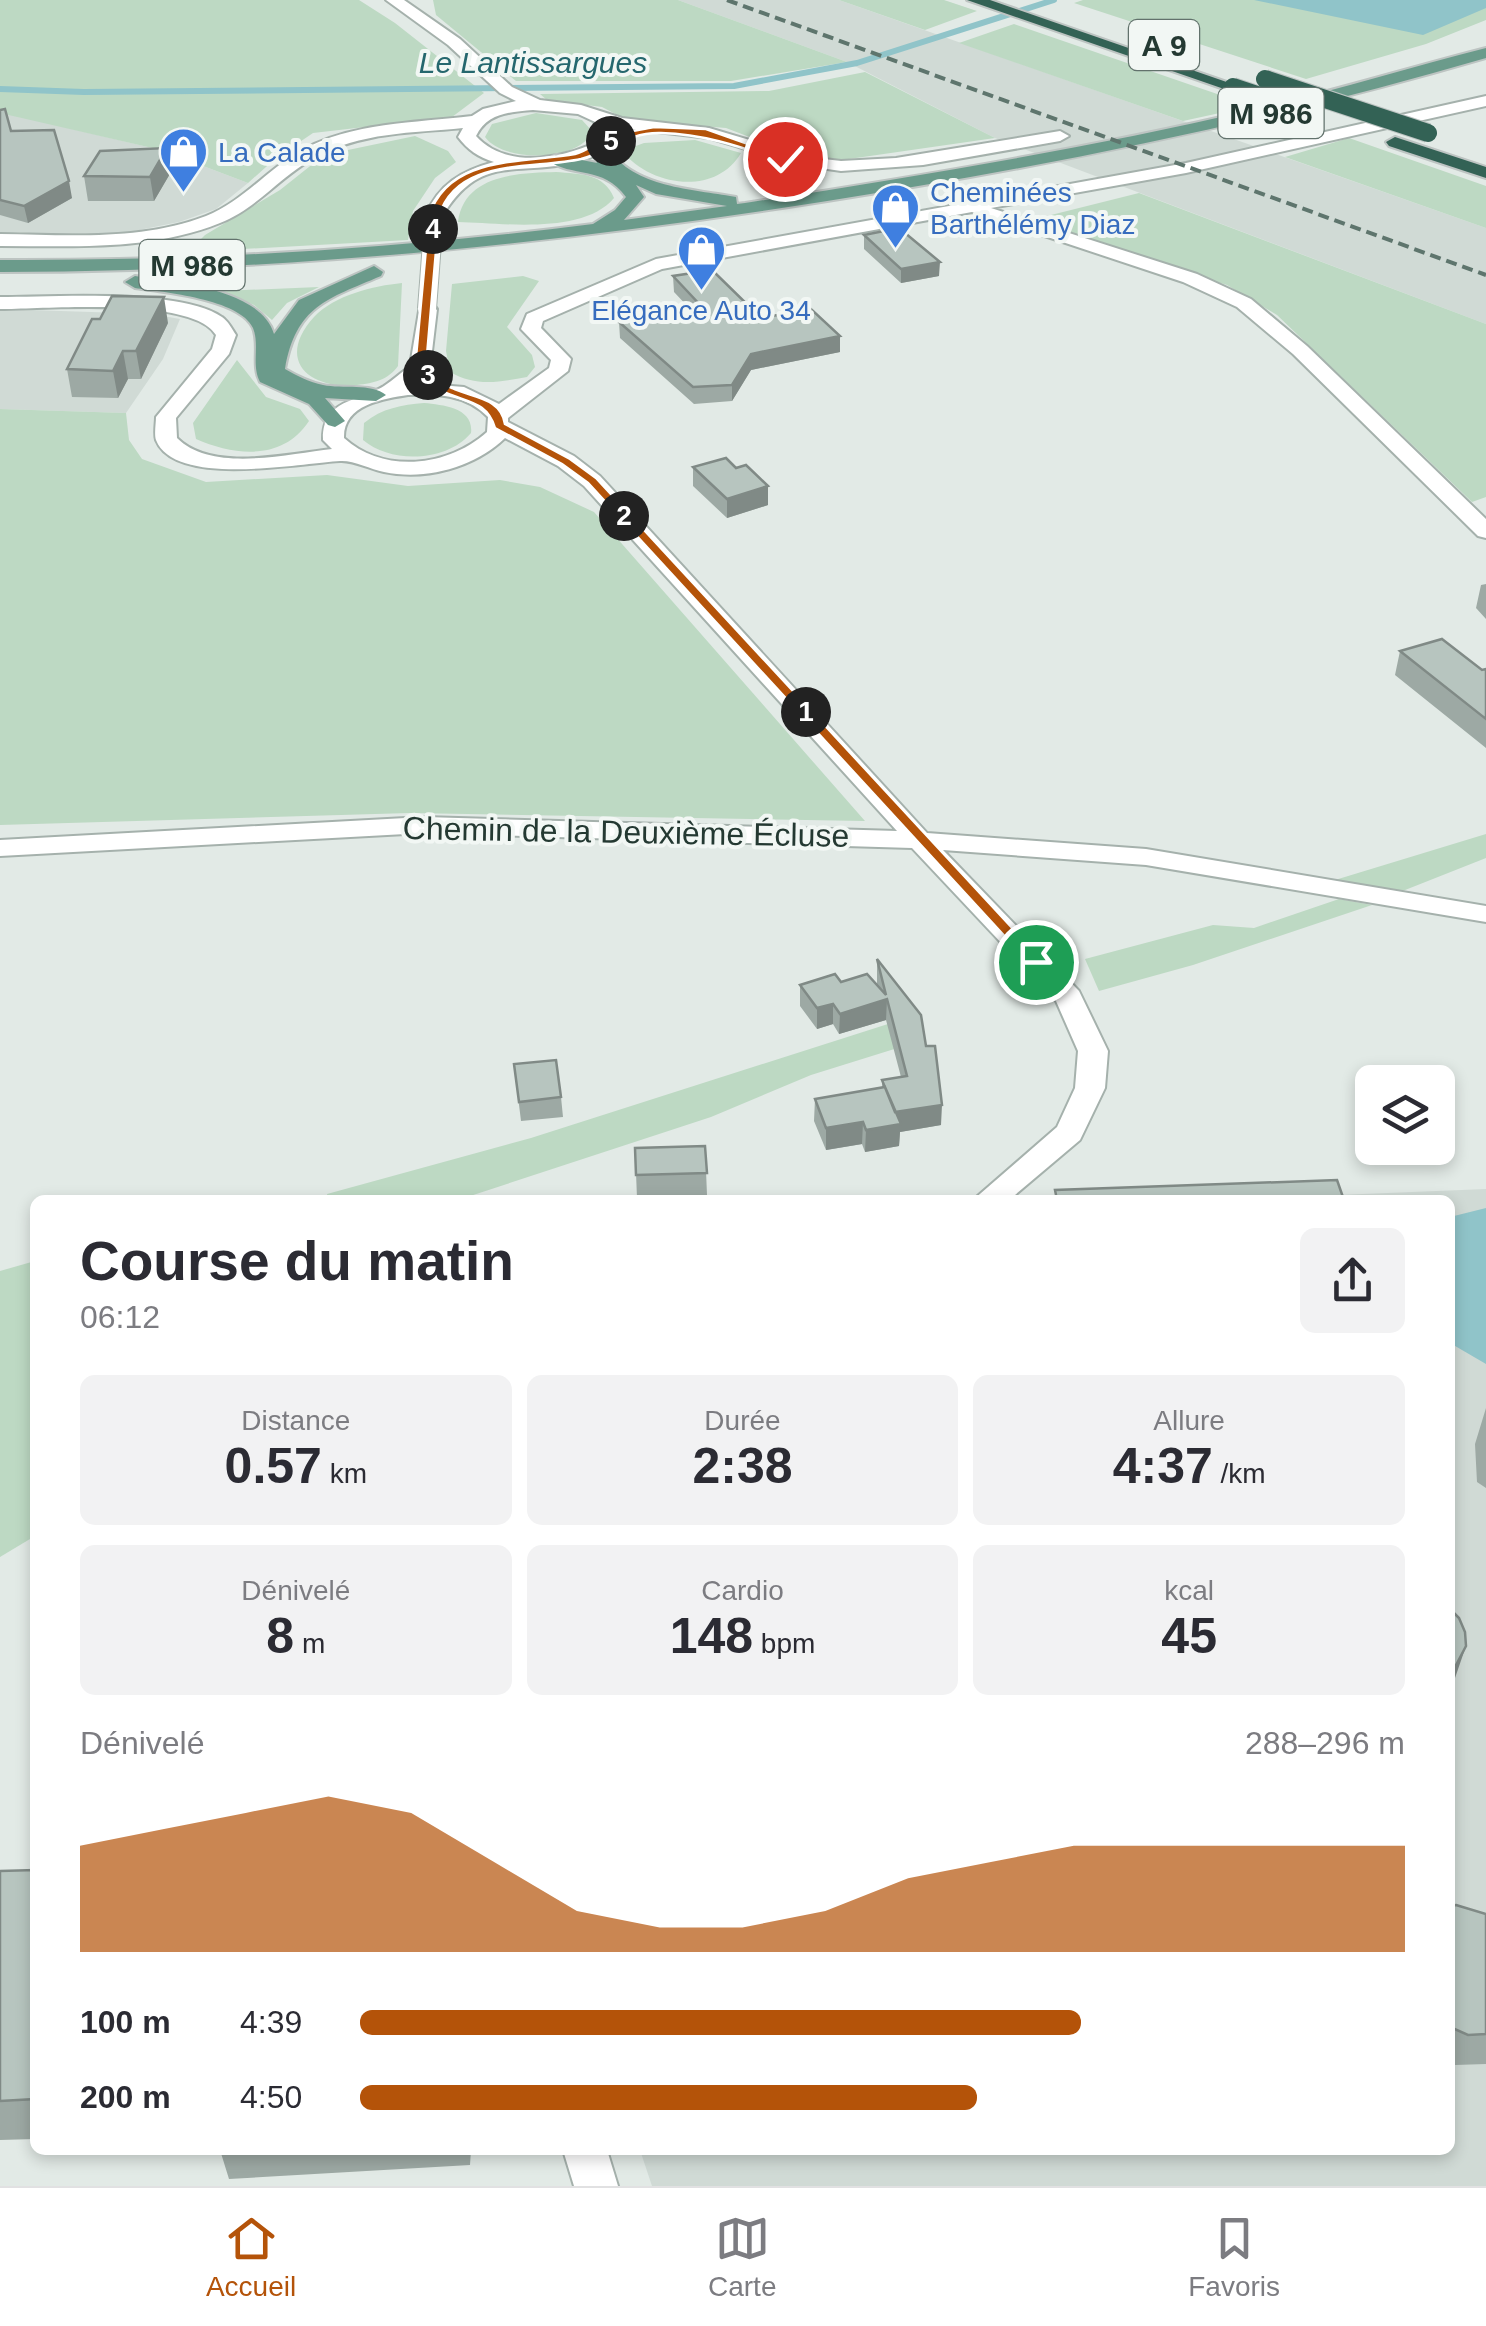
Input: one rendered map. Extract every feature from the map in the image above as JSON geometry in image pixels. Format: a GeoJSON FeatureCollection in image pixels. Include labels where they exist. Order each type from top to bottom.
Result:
{"type":"FeatureCollection","features":[{"type":"Feature","properties":{"kind":"highway","name":"A 9"},"geometry":{"type":"LineString","coordinates":[[1027,0],[1435,136]]}},
{"type":"Feature","properties":{"kind":"highway","name":"A 9"},"geometry":{"type":"LineString","coordinates":[[982,2],[1486,172]]}},
{"type":"Feature","properties":{"kind":"main road","name":"M 986"},"geometry":{"type":"LineString","coordinates":[[0,266],[293,261],[466,248],[594,232],[1238,121],[1319,102],[1486,53]]}},
{"type":"Feature","properties":{"kind":"main road","name":"M 986"},"geometry":{"type":"LineString","coordinates":[[0,281],[135,282],[374,272],[571,251],[946,192],[1154,152],[1308,118],[1486,69]]}},
{"type":"Feature","properties":{"kind":"main road","name":"M 986"},"geometry":{"type":"LineString","coordinates":[[608,136],[605,162],[656,189],[773,204]]}},
{"type":"Feature","properties":{"kind":"main road"},"geometry":{"type":"LineString","coordinates":[[556,160],[596,168],[631,188],[635,197],[630,206],[594,232]]}},
{"type":"Feature","properties":{"kind":"main road","name":"M 986"},"geometry":{"type":"LineString","coordinates":[[374,272],[310,299],[298,309],[287,322],[275,371],[298,388],[328,394],[383,393]]}},
{"type":"Feature","properties":{"kind":"main road","name":"M 986"},"geometry":{"type":"LineString","coordinates":[[135,282],[214,298],[247,311],[261,322],[265,334],[262,360],[267,378],[316,400],[333,427]]}},
{"type":"Feature","properties":{"kind":"street"},"geometry":{"type":"LineString","coordinates":[[394,0],[454,42],[506,90],[537,105]]}},
{"type":"Feature","properties":{"kind":"street"},"geometry":{"type":"LineString","coordinates":[[498,111],[506,90]]}},
{"type":"Feature","properties":{"kind":"street"},"geometry":{"type":"LineString","coordinates":[[470,455],[491,442],[498,421],[527,390],[558,372],[561,359],[531,329],[534,318],[656,265],[1186,168],[1486,101]]}},
{"type":"Feature","properties":{"kind":"street"},"geometry":{"type":"LineString","coordinates":[[0,240],[124,238],[189,227],[216,219],[305,155],[375,130],[476,121],[498,111],[537,105],[573,107],[608,136]]}},
{"type":"Feature","properties":{"kind":"street"},"geometry":{"type":"LineString","coordinates":[[466,176],[473,146],[467,132],[476,121]]}},
{"type":"Feature","properties":{"kind":"street"},"geometry":{"type":"LineString","coordinates":[[419,128],[523,161]]}},
{"type":"Feature","properties":{"kind":"street"},"geometry":{"type":"LineString","coordinates":[[282,459],[333,427],[357,402],[383,393],[420,368],[434,216],[440,198],[466,176],[523,161],[556,160],[608,136],[654,130],[706,132],[785,159],[836,166],[884,164],[1060,136]]}},
{"type":"Feature","properties":{"kind":"street"},"geometry":{"type":"LineString","coordinates":[[974,209],[1190,278],[1244,304],[1300,350],[1486,531]]}},
{"type":"Feature","properties":{"kind":"street"},"geometry":{"type":"LineString","coordinates":[[0,303],[163,306],[194,311],[218,322],[226,336],[222,350],[166,417],[162,431],[168,445],[209,462],[348,454],[392,466],[446,463],[470,455],[536,447]]}},
{"type":"Feature","properties":{"kind":"street"},"geometry":{"type":"LineString","coordinates":[[420,368],[446,390]]}},
{"type":"Feature","properties":{"kind":"street"},"geometry":{"type":"LineString","coordinates":[[383,393],[446,390],[469,395],[483,402],[498,421],[592,481],[919,840],[1069,997],[1093,1051],[1090,1088],[1069,1133],[995,1195]]}},
{"type":"Feature","properties":{"kind":"street"},"geometry":{"type":"LineString","coordinates":[[469,395],[527,390]]}},
{"type":"Feature","properties":{"kind":"street"},"geometry":{"type":"LineString","coordinates":[[333,427],[348,454]]}},
{"type":"Feature","properties":{"kind":"street","name":"Chemin de la Deuxième Écluse"},"geometry":{"type":"LineString","coordinates":[[0,848],[424,825],[919,840],[1146,856],[1486,914]]}},
{"type":"Feature","properties":{"kind":"street"},"geometry":{"type":"LineString","coordinates":[[587,2155],[596,2186]]}},
{"type":"Feature","properties":{"kind":"shaded area"},"geometry":{"type":"Polygon","coordinates":[[[678,0],[839,0],[1486,228],[1486,324],[995,138],[847,62],[678,0]]]}},
{"type":"Feature","properties":{"kind":"shaded area"},"geometry":{"type":"Polygon","coordinates":[[[0,112],[161,150],[248,183],[216,209],[179,222],[124,233],[0,234],[0,112]]]}},
{"type":"Feature","properties":{"kind":"shaded area"},"geometry":{"type":"Polygon","coordinates":[[[0,309],[152,314],[180,319],[163,359],[126,413],[0,409],[0,309]]]}},
{"type":"Feature","properties":{"kind":"shaded area"},"geometry":{"type":"Polygon","coordinates":[[[1486,1189],[1486,2186],[652,2186],[642,2155],[1455,2155],[1455,1195],[1339,1195],[1486,1189]]]}},
{"type":"Feature","properties":{"kind":"green space"},"geometry":{"type":"Polygon","coordinates":[[[0,0],[359,0],[395,23],[484,93],[452,117],[313,133],[248,183],[161,150],[0,113],[0,0]]]}},
{"type":"Feature","properties":{"kind":"green space"},"geometry":{"type":"Polygon","coordinates":[[[433,0],[678,0],[847,62],[731,81],[516,81],[436,15],[433,0]]]}},
{"type":"Feature","properties":{"kind":"green space"},"geometry":{"type":"Polygon","coordinates":[[[839,0],[944,0],[977,11],[925,30],[839,0]]]}},
{"type":"Feature","properties":{"kind":"green space"},"geometry":{"type":"Polygon","coordinates":[[[1486,0],[1486,20],[1426,44],[1306,79],[1074,3],[1486,0]]]}},
{"type":"Feature","properties":{"kind":"green space"},"geometry":{"type":"Polygon","coordinates":[[[1014,24],[1252,106],[1183,121],[959,43],[1014,24]]]}},
{"type":"Feature","properties":{"kind":"green space"},"geometry":{"type":"Polygon","coordinates":[[[865,72],[995,138],[842,160],[789,152],[726,128],[627,120],[602,107],[547,100],[540,94],[769,91],[865,72]]]}},
{"type":"Feature","properties":{"kind":"green space"},"geometry":{"type":"Polygon","coordinates":[[[536,113],[582,120],[593,132],[572,149],[540,156],[508,151],[485,137],[492,124],[536,113]]]}},
{"type":"Feature","properties":{"kind":"green space"},"geometry":{"type":"Polygon","coordinates":[[[415,136],[448,151],[456,162],[435,178],[413,211],[408,240],[188,252],[205,235],[280,190],[324,155],[415,136]]]}},
{"type":"Feature","properties":{"kind":"green space"},"geometry":{"type":"Polygon","coordinates":[[[1349,138],[1486,186],[1486,228],[1285,157],[1349,138]]]}},
{"type":"Feature","properties":{"kind":"green space"},"geometry":{"type":"Polygon","coordinates":[[[695,140],[741,153],[730,167],[715,176],[682,182],[649,172],[622,151],[644,143],[695,140]]]}},
{"type":"Feature","properties":{"kind":"green space"},"geometry":{"type":"Polygon","coordinates":[[[556,172],[598,179],[614,198],[583,218],[563,222],[458,222],[462,206],[482,185],[526,173],[556,172]]]}},
{"type":"Feature","properties":{"kind":"green space"},"geometry":{"type":"Polygon","coordinates":[[[1139,193],[1486,324],[1486,497],[1472,502],[1277,315],[1227,285],[1023,222],[1139,193]]]}},
{"type":"Feature","properties":{"kind":"green space"},"geometry":{"type":"Polygon","coordinates":[[[523,276],[539,281],[507,327],[532,355],[535,367],[527,377],[497,382],[469,380],[450,372],[446,351],[452,284],[523,276]]]}},
{"type":"Feature","properties":{"kind":"green space"},"geometry":{"type":"Polygon","coordinates":[[[402,283],[398,366],[390,375],[369,383],[340,385],[325,383],[303,369],[298,346],[303,332],[323,309],[355,293],[402,283]]]}},
{"type":"Feature","properties":{"kind":"green space"},"geometry":{"type":"Polygon","coordinates":[[[319,287],[287,303],[272,320],[254,305],[221,291],[319,287]]]}},
{"type":"Feature","properties":{"kind":"green space"},"geometry":{"type":"Polygon","coordinates":[[[237,360],[266,397],[300,409],[309,421],[286,443],[272,449],[242,451],[196,439],[193,423],[237,360]]]}},
{"type":"Feature","properties":{"kind":"green space"},"geometry":{"type":"Polygon","coordinates":[[[424,403],[463,413],[471,433],[448,450],[418,456],[388,453],[363,440],[364,423],[371,418],[392,408],[424,403]]]}},
{"type":"Feature","properties":{"kind":"green space"},"geometry":{"type":"Polygon","coordinates":[[[0,409],[126,413],[129,440],[142,459],[206,482],[327,475],[408,486],[500,480],[540,487],[594,512],[865,821],[410,813],[0,825],[0,409]]]}},
{"type":"Feature","properties":{"kind":"green space"},"geometry":{"type":"Polygon","coordinates":[[[1486,834],[1486,858],[1395,894],[1335,880],[1486,834]]]}},
{"type":"Feature","properties":{"kind":"green space"},"geometry":{"type":"Polygon","coordinates":[[[1339,899],[1372,905],[1193,965],[1099,991],[1085,959],[1213,925],[1254,928],[1339,899]]]}},
{"type":"Feature","properties":{"kind":"green space"},"geometry":{"type":"Polygon","coordinates":[[[913,1016],[920,1041],[811,1075],[711,1117],[473,1195],[327,1195],[531,1138],[913,1016]]]}},
{"type":"Feature","properties":{"kind":"green space"},"geometry":{"type":"Polygon","coordinates":[[[30,1262],[30,1539],[0,1557],[0,1271],[30,1262]]]}},
{"type":"Feature","properties":{"kind":"water"},"geometry":{"type":"Polygon","coordinates":[[[1254,0],[1486,0],[1486,8],[1423,35],[1254,0]]]}},
{"type":"Feature","properties":{"kind":"water"},"geometry":{"type":"Polygon","coordinates":[[[1486,1208],[1486,1364],[1455,1346],[1455,1216],[1486,1208]]]}},
{"type":"Feature","properties":{"kind":"building"},"geometry":{"type":"Polygon","coordinates":[[[5,109],[11,131],[54,130],[69,181],[24,206],[0,200],[0,110],[5,109]]]}},
{"type":"Feature","properties":{"kind":"building"},"geometry":{"type":"Polygon","coordinates":[[[167,148],[150,177],[84,176],[100,151],[167,148]]]}},
{"type":"Feature","properties":{"kind":"building"},"geometry":{"type":"Polygon","coordinates":[[[899,228],[940,262],[901,269],[864,235],[899,228]]]}},
{"type":"Feature","properties":{"kind":"building"},"geometry":{"type":"Polygon","coordinates":[[[712,270],[761,318],[811,309],[840,336],[751,354],[732,385],[693,387],[619,322],[702,307],[673,276],[712,270]]]}},
{"type":"Feature","properties":{"kind":"building"},"geometry":{"type":"Polygon","coordinates":[[[112,296],[164,297],[136,351],[123,351],[113,371],[67,369],[92,319],[100,319],[112,296]]]}},
{"type":"Feature","properties":{"kind":"building"},"geometry":{"type":"Polygon","coordinates":[[[726,458],[736,468],[746,465],[768,486],[727,499],[693,467],[726,458]]]}},
{"type":"Feature","properties":{"kind":"building"},"geometry":{"type":"Polygon","coordinates":[[[1442,639],[1482,670],[1486,669],[1486,719],[1400,651],[1442,639]]]}},
{"type":"Feature","properties":{"kind":"building"},"geometry":{"type":"Polygon","coordinates":[[[877,959],[921,1015],[926,1046],[935,1046],[942,1105],[895,1112],[882,1080],[907,1076],[887,999],[840,1014],[833,1004],[817,1008],[800,985],[835,974],[841,982],[867,974],[886,995],[877,959]]]}},
{"type":"Feature","properties":{"kind":"building"},"geometry":{"type":"Polygon","coordinates":[[[556,1060],[561,1097],[519,1102],[514,1064],[556,1060]]]}},
{"type":"Feature","properties":{"kind":"building"},"geometry":{"type":"Polygon","coordinates":[[[885,1087],[901,1124],[866,1130],[863,1122],[826,1128],[815,1099],[885,1087]]]}},
{"type":"Feature","properties":{"kind":"building"},"geometry":{"type":"Polygon","coordinates":[[[705,1146],[707,1173],[636,1175],[635,1148],[705,1146]]]}},
{"type":"Feature","properties":{"kind":"building"},"geometry":{"type":"Polygon","coordinates":[[[1337,1180],[1342,1195],[1056,1195],[1055,1190],[1337,1180]]]}},
{"type":"Feature","properties":{"kind":"building"},"geometry":{"type":"Polygon","coordinates":[[[1455,1614],[1465,1632],[1466,1646],[1455,1667],[1455,1614]]]}},
{"type":"Feature","properties":{"kind":"building"},"geometry":{"type":"Polygon","coordinates":[[[30,1870],[30,2099],[0,2101],[0,1871],[30,1870]]]}},
{"type":"Feature","properties":{"kind":"building"},"geometry":{"type":"Polygon","coordinates":[[[1455,1905],[1486,1914],[1486,2034],[1468,2035],[1455,2029],[1455,1905]]]}},
{"type":"Feature","properties":{"kind":"waterway","name":"Le Lantissargues"},"geometry":{"type":"LineString","coordinates":[[0,89],[84,92],[734,86],[857,63],[1054,0]]}},
{"type":"Feature","properties":{"kind":"railway"},"geometry":{"type":"LineString","coordinates":[[727,0],[1486,275]]}},
{"type":"Feature","properties":{"kind":"place","name":"La Calade"},"geometry":{"type":"Point","coordinates":[183,194]}},
{"type":"Feature","properties":{"kind":"place","name":"Cheminées Barthélémy Diaz"},"geometry":{"type":"Point","coordinates":[895,250]}},
{"type":"Feature","properties":{"kind":"place","name":"Elégance Auto 34"},"geometry":{"type":"Point","coordinates":[701,292]}},
{"type":"Feature","properties":{"kind":"route"},"geometry":{"type":"LineString","coordinates":[[785,159],[706,132],[654,130],[613,139],[601,149],[581,156],[523,161],[466,176],[440,198],[434,216],[420,368],[446,390],[483,402],[498,416],[499,426],[566,461],[592,481],[919,840],[1036,962]]}}]}
